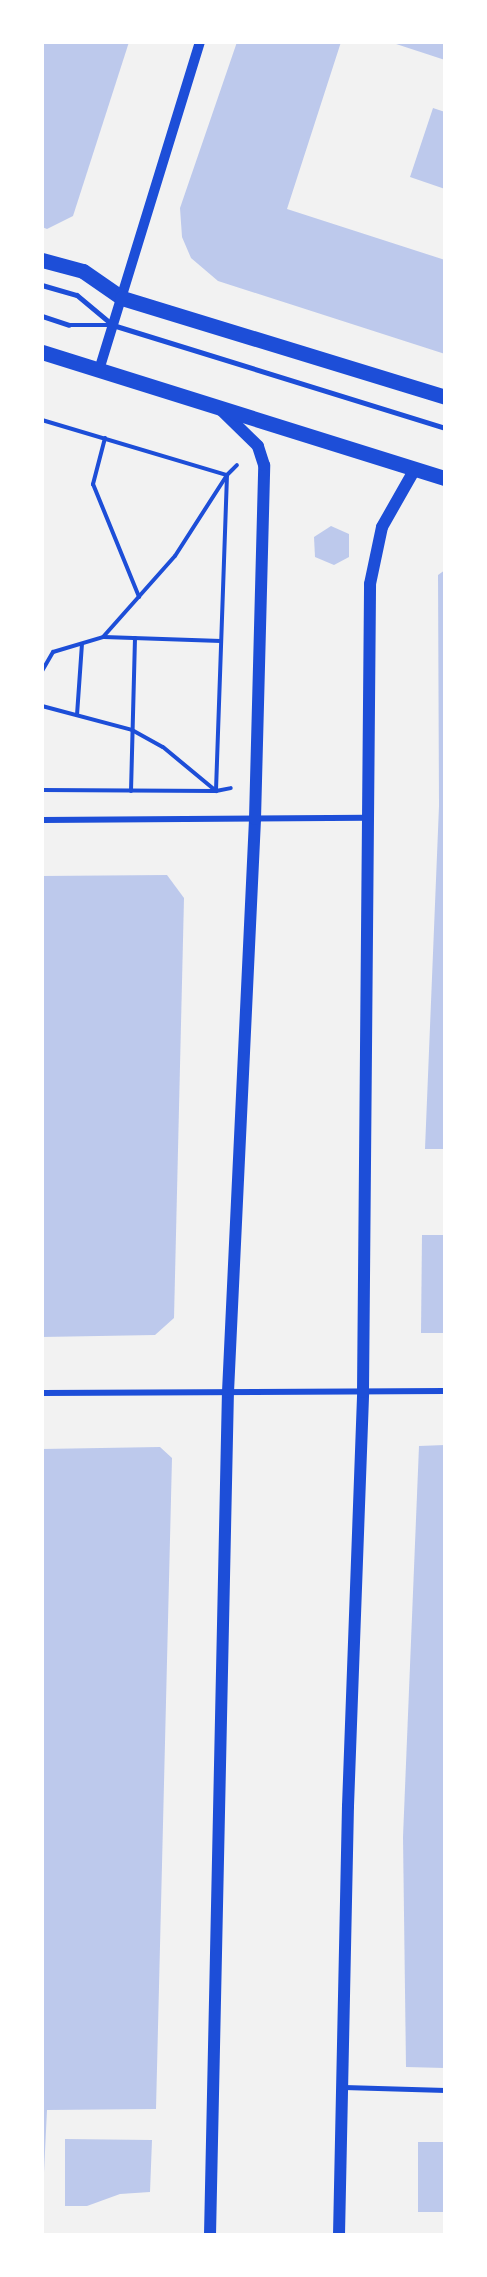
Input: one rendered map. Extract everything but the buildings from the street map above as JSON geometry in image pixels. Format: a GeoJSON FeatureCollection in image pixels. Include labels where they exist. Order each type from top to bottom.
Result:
{"type":"FeatureCollection","features":[{"type":"Feature","properties":{"kind":"main road"},"geometry":{"type":"LineString","coordinates":[[42,260],[83,272],[122,298],[445,397]]}},
{"type":"Feature","properties":{"kind":"main road"},"geometry":{"type":"LineString","coordinates":[[42,352],[445,478]]}},
{"type":"Feature","properties":{"kind":"main road"},"geometry":{"type":"LineString","coordinates":[[210,2235],[228,1392],[255,819],[264,465],[258,446],[218,407]]}},
{"type":"Feature","properties":{"kind":"main road"},"geometry":{"type":"LineString","coordinates":[[339,2235],[341,2087],[363,1392],[367,818],[374,552],[392,507],[415,469]]}},
{"type":"Feature","properties":{"kind":"street"},"geometry":{"type":"LineString","coordinates":[[99,370],[200,42]]}},
{"type":"Feature","properties":{"kind":"street"},"geometry":{"type":"LineString","coordinates":[[42,820],[367,818]]}},
{"type":"Feature","properties":{"kind":"street"},"geometry":{"type":"LineString","coordinates":[[42,1393],[445,1391]]}},
{"type":"Feature","properties":{"kind":"lane"},"geometry":{"type":"LineString","coordinates":[[42,285],[77,296],[113,325]]}},
{"type":"Feature","properties":{"kind":"lane"},"geometry":{"type":"LineString","coordinates":[[42,316],[69,324],[113,325],[445,428]]}},
{"type":"Feature","properties":{"kind":"lane"},"geometry":{"type":"LineString","coordinates":[[341,2087],[445,2090]]}},
{"type":"Feature","properties":{"kind":"path"},"geometry":{"type":"LineString","coordinates":[[42,420],[226,475]]}},
{"type":"Feature","properties":{"kind":"path"},"geometry":{"type":"LineString","coordinates":[[105,438],[93,484],[139,597]]}},
{"type":"Feature","properties":{"kind":"path"},"geometry":{"type":"LineString","coordinates":[[103,637],[175,556],[226,475],[258,446]]}},
{"type":"Feature","properties":{"kind":"path"},"geometry":{"type":"LineString","coordinates":[[216,791],[226,475]]}},
{"type":"Feature","properties":{"kind":"path"},"geometry":{"type":"LineString","coordinates":[[42,671],[53,652],[103,637],[221,641]]}},
{"type":"Feature","properties":{"kind":"path"},"geometry":{"type":"LineString","coordinates":[[131,791],[135,638]]}},
{"type":"Feature","properties":{"kind":"path"},"geometry":{"type":"LineString","coordinates":[[77,715],[82,644]]}},
{"type":"Feature","properties":{"kind":"path"},"geometry":{"type":"LineString","coordinates":[[42,706],[132,730],[163,747],[216,791]]}},
{"type":"Feature","properties":{"kind":"path"},"geometry":{"type":"LineString","coordinates":[[42,790],[216,791],[256,784]]}}]}
